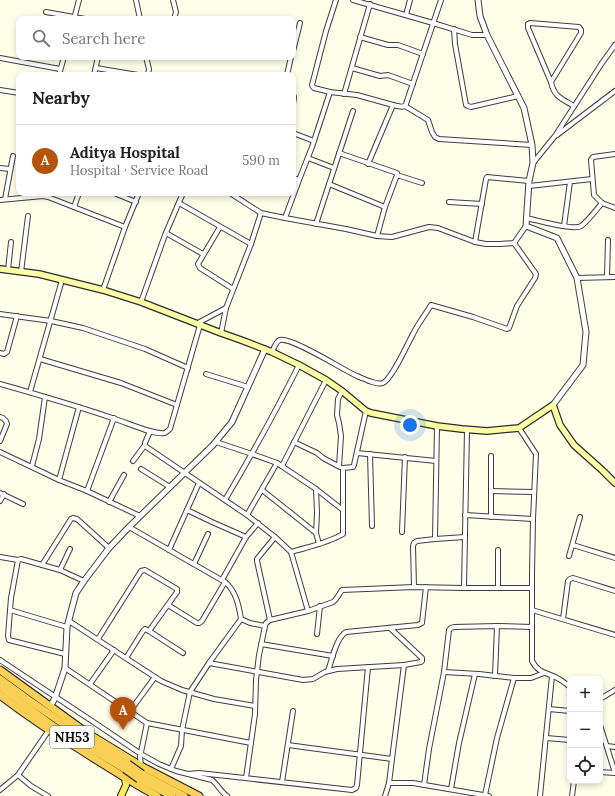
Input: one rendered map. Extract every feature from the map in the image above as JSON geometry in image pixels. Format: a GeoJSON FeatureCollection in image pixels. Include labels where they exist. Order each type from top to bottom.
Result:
{"type":"FeatureCollection","features":[{"type":"Feature","properties":{"kind":"highway"},"geometry":{"type":"LineString","coordinates":[[0,670],[86,733],[140,769],[199,796]]}},
{"type":"Feature","properties":{"kind":"highway","name":"NH53"},"geometry":{"type":"LineString","coordinates":[[0,679],[126,767]]}},
{"type":"Feature","properties":{"kind":"highway","name":"NH53"},"geometry":{"type":"LineString","coordinates":[[0,687],[54,726],[126,767],[140,769],[184,796]]}},
{"type":"Feature","properties":{"kind":"highway"},"geometry":{"type":"LineString","coordinates":[[0,695],[15,707],[127,782],[157,796]]}},
{"type":"Feature","properties":{"kind":"highway","name":"NH53"},"geometry":{"type":"LineString","coordinates":[[140,769],[172,796]]}},
{"type":"Feature","properties":{"kind":"main road"},"geometry":{"type":"LineString","coordinates":[[0,269],[39,274],[103,290],[141,302],[272,352],[326,380],[366,411],[371,413],[437,426],[487,431],[519,428],[553,405],[560,425],[574,445],[615,483]]}},
{"type":"Feature","properties":{"kind":"main road"},"geometry":{"type":"LineString","coordinates":[[121,796],[127,782],[140,769]]}},
{"type":"Feature","properties":{"kind":"street"},"geometry":{"type":"LineString","coordinates":[[75,16],[79,0]]}},
{"type":"Feature","properties":{"kind":"street"},"geometry":{"type":"LineString","coordinates":[[136,0],[139,16]]}},
{"type":"Feature","properties":{"kind":"street"},"geometry":{"type":"LineString","coordinates":[[173,0],[176,12],[175,16]]}},
{"type":"Feature","properties":{"kind":"street"},"geometry":{"type":"LineString","coordinates":[[336,0],[326,31],[312,87],[330,92],[357,95],[393,105],[405,106],[428,120],[432,132],[439,140],[532,145]]}},
{"type":"Feature","properties":{"kind":"street"},"geometry":{"type":"LineString","coordinates":[[353,0],[472,35],[487,36]]}},
{"type":"Feature","properties":{"kind":"street"},"geometry":{"type":"LineString","coordinates":[[406,15],[410,0]]}},
{"type":"Feature","properties":{"kind":"street"},"geometry":{"type":"LineString","coordinates":[[405,106],[441,0]]}},
{"type":"Feature","properties":{"kind":"street"},"geometry":{"type":"LineString","coordinates":[[478,0],[480,16],[487,36],[524,108],[532,145],[533,163],[529,183],[526,226],[514,243]]}},
{"type":"Feature","properties":{"kind":"street"},"geometry":{"type":"LineString","coordinates":[[344,94],[370,4]]}},
{"type":"Feature","properties":{"kind":"street"},"geometry":{"type":"LineString","coordinates":[[46,12],[65,16]]}},
{"type":"Feature","properties":{"kind":"street"},"geometry":{"type":"LineString","coordinates":[[296,31],[300,23]]}},
{"type":"Feature","properties":{"kind":"street"},"geometry":{"type":"LineString","coordinates":[[551,82],[581,33],[581,28],[530,23],[528,24],[528,28],[551,82],[552,89],[555,94],[574,106]]}},
{"type":"Feature","properties":{"kind":"street"},"geometry":{"type":"LineString","coordinates":[[454,30],[455,44],[466,105],[472,107],[518,96]]}},
{"type":"Feature","properties":{"kind":"street"},"geometry":{"type":"LineString","coordinates":[[360,37],[391,46],[398,45],[423,54]]}},
{"type":"Feature","properties":{"kind":"street"},"geometry":{"type":"LineString","coordinates":[[533,163],[555,136],[615,45]]}},
{"type":"Feature","properties":{"kind":"street"},"geometry":{"type":"LineString","coordinates":[[0,58],[60,69]]}},
{"type":"Feature","properties":{"kind":"street"},"geometry":{"type":"LineString","coordinates":[[60,72],[63,60]]}},
{"type":"Feature","properties":{"kind":"street"},"geometry":{"type":"LineString","coordinates":[[95,72],[97,60]]}},
{"type":"Feature","properties":{"kind":"street"},"geometry":{"type":"LineString","coordinates":[[147,60],[148,72]]}},
{"type":"Feature","properties":{"kind":"street"},"geometry":{"type":"LineString","coordinates":[[288,72],[290,60]]}},
{"type":"Feature","properties":{"kind":"street"},"geometry":{"type":"LineString","coordinates":[[96,68],[120,72]]}},
{"type":"Feature","properties":{"kind":"street"},"geometry":{"type":"LineString","coordinates":[[352,68],[380,76],[388,75],[413,84]]}},
{"type":"Feature","properties":{"kind":"street"},"geometry":{"type":"LineString","coordinates":[[0,90],[16,93]]}},
{"type":"Feature","properties":{"kind":"street"},"geometry":{"type":"LineString","coordinates":[[555,136],[615,91]]}},
{"type":"Feature","properties":{"kind":"street"},"geometry":{"type":"LineString","coordinates":[[296,188],[308,158],[330,92]]}},
{"type":"Feature","properties":{"kind":"street"},"geometry":{"type":"LineString","coordinates":[[368,164],[393,105]]}},
{"type":"Feature","properties":{"kind":"street"},"geometry":{"type":"LineString","coordinates":[[316,224],[353,111]]}},
{"type":"Feature","properties":{"kind":"street"},"geometry":{"type":"LineString","coordinates":[[296,134],[314,141]]}},
{"type":"Feature","properties":{"kind":"street"},"geometry":{"type":"LineString","coordinates":[[339,153],[422,183]]}},
{"type":"Feature","properties":{"kind":"street"},"geometry":{"type":"LineString","coordinates":[[615,154],[593,157],[591,160],[594,195],[602,202],[615,208]]}},
{"type":"Feature","properties":{"kind":"street"},"geometry":{"type":"LineString","coordinates":[[13,156],[2,200],[27,196]]}},
{"type":"Feature","properties":{"kind":"street"},"geometry":{"type":"LineString","coordinates":[[308,158],[334,168]]}},
{"type":"Feature","properties":{"kind":"street"},"geometry":{"type":"LineString","coordinates":[[0,168],[10,168]]}},
{"type":"Feature","properties":{"kind":"street"},"geometry":{"type":"LineString","coordinates":[[378,236],[385,207],[398,175]]}},
{"type":"Feature","properties":{"kind":"street"},"geometry":{"type":"LineString","coordinates":[[475,242],[487,177],[529,183],[570,182],[592,179]]}},
{"type":"Feature","properties":{"kind":"street"},"geometry":{"type":"LineString","coordinates":[[564,226],[570,182]]}},
{"type":"Feature","properties":{"kind":"street"},"geometry":{"type":"LineString","coordinates":[[329,184],[385,207]]}},
{"type":"Feature","properties":{"kind":"street"},"geometry":{"type":"LineString","coordinates":[[43,196],[125,227]]}},
{"type":"Feature","properties":{"kind":"street"},"geometry":{"type":"LineString","coordinates":[[74,207],[78,196]]}},
{"type":"Feature","properties":{"kind":"street"},"geometry":{"type":"LineString","coordinates":[[121,196],[136,202]]}},
{"type":"Feature","properties":{"kind":"street"},"geometry":{"type":"LineString","coordinates":[[103,290],[125,227],[138,196]]}},
{"type":"Feature","properties":{"kind":"street"},"geometry":{"type":"LineString","coordinates":[[141,302],[166,233],[182,196]]}},
{"type":"Feature","properties":{"kind":"street"},"geometry":{"type":"LineString","coordinates":[[235,196],[261,213],[378,236],[392,237],[429,227],[438,228],[475,242],[486,244],[514,243]]}},
{"type":"Feature","properties":{"kind":"street"},"geometry":{"type":"LineString","coordinates":[[285,218],[293,196]]}},
{"type":"Feature","properties":{"kind":"street"},"geometry":{"type":"LineString","coordinates":[[449,202],[482,204]]}},
{"type":"Feature","properties":{"kind":"street"},"geometry":{"type":"LineString","coordinates":[[526,218],[576,228],[582,226],[602,202]]}},
{"type":"Feature","properties":{"kind":"street"},"geometry":{"type":"LineString","coordinates":[[179,203],[251,244]]}},
{"type":"Feature","properties":{"kind":"street"},"geometry":{"type":"LineString","coordinates":[[220,333],[226,308],[251,244],[261,213]]}},
{"type":"Feature","properties":{"kind":"street"},"geometry":{"type":"LineString","coordinates":[[21,272],[28,216]]}},
{"type":"Feature","properties":{"kind":"street"},"geometry":{"type":"LineString","coordinates":[[526,226],[557,238],[578,278],[586,332],[583,365],[553,405]]}},
{"type":"Feature","properties":{"kind":"street"},"geometry":{"type":"LineString","coordinates":[[220,227],[198,264],[200,268],[234,289]]}},
{"type":"Feature","properties":{"kind":"street"},"geometry":{"type":"LineString","coordinates":[[166,233],[203,254]]}},
{"type":"Feature","properties":{"kind":"street"},"geometry":{"type":"LineString","coordinates":[[607,277],[608,240]]}},
{"type":"Feature","properties":{"kind":"street"},"geometry":{"type":"LineString","coordinates":[[8,270],[11,242]]}},
{"type":"Feature","properties":{"kind":"street"},"geometry":{"type":"LineString","coordinates":[[272,352],[279,340],[285,340],[300,345],[358,377],[377,384],[384,383],[390,376],[431,305],[508,329],[517,306],[536,274],[514,243]]}},
{"type":"Feature","properties":{"kind":"street"},"geometry":{"type":"LineString","coordinates":[[578,278],[615,277]]}},
{"type":"Feature","properties":{"kind":"street"},"geometry":{"type":"LineString","coordinates":[[30,392],[62,280]]}},
{"type":"Feature","properties":{"kind":"street"},"geometry":{"type":"LineString","coordinates":[[0,384],[163,434],[170,429],[188,368],[198,324],[226,308]]}},
{"type":"Feature","properties":{"kind":"street"},"geometry":{"type":"LineString","coordinates":[[0,314],[51,321],[83,328],[145,349],[188,368]]}},
{"type":"Feature","properties":{"kind":"street"},"geometry":{"type":"LineString","coordinates":[[0,353],[4,354],[7,352],[17,316]]}},
{"type":"Feature","properties":{"kind":"street"},"geometry":{"type":"LineString","coordinates":[[50,707],[56,698],[65,668],[68,624],[76,593],[109,548],[216,442],[232,422],[264,349]]}},
{"type":"Feature","properties":{"kind":"street"},"geometry":{"type":"LineString","coordinates":[[40,359],[121,383],[177,405]]}},
{"type":"Feature","properties":{"kind":"street"},"geometry":{"type":"LineString","coordinates":[[225,500],[277,409],[299,365]]}},
{"type":"Feature","properties":{"kind":"street"},"geometry":{"type":"LineString","coordinates":[[206,374],[248,387]]}},
{"type":"Feature","properties":{"kind":"street"},"geometry":{"type":"LineString","coordinates":[[282,466],[326,380]]}},
{"type":"Feature","properties":{"kind":"street"},"geometry":{"type":"LineString","coordinates":[[292,552],[339,537],[343,534],[341,436],[339,422],[336,415],[338,400],[342,391]]}},
{"type":"Feature","properties":{"kind":"street"},"geometry":{"type":"LineString","coordinates":[[32,466],[45,397]]}},
{"type":"Feature","properties":{"kind":"street"},"geometry":{"type":"LineString","coordinates":[[59,480],[79,407]]}},
{"type":"Feature","properties":{"kind":"street"},"geometry":{"type":"LineString","coordinates":[[294,442],[341,467],[353,467],[366,411]]}},
{"type":"Feature","properties":{"kind":"street"},"geometry":{"type":"LineString","coordinates":[[0,417],[6,421],[7,424],[0,442]]}},
{"type":"Feature","properties":{"kind":"street"},"geometry":{"type":"LineString","coordinates":[[87,491],[114,418]]}},
{"type":"Feature","properties":{"kind":"street"},"geometry":{"type":"LineString","coordinates":[[435,539],[437,426]]}},
{"type":"Feature","properties":{"kind":"street"},"geometry":{"type":"LineString","coordinates":[[519,428],[536,454],[533,519],[532,661],[536,668],[559,679],[567,685]]}},
{"type":"Feature","properties":{"kind":"street"},"geometry":{"type":"LineString","coordinates":[[464,588],[467,430]]}},
{"type":"Feature","properties":{"kind":"street"},"geometry":{"type":"LineString","coordinates":[[133,461],[145,445],[150,431]]}},
{"type":"Feature","properties":{"kind":"street"},"geometry":{"type":"LineString","coordinates":[[216,442],[278,463],[343,510]]}},
{"type":"Feature","properties":{"kind":"street"},"geometry":{"type":"LineString","coordinates":[[145,445],[258,523],[292,552],[308,611]]}},
{"type":"Feature","properties":{"kind":"street"},"geometry":{"type":"LineString","coordinates":[[0,452],[140,516]]}},
{"type":"Feature","properties":{"kind":"street"},"geometry":{"type":"LineString","coordinates":[[357,453],[436,461]]}},
{"type":"Feature","properties":{"kind":"street"},"geometry":{"type":"LineString","coordinates":[[370,454],[372,526]]}},
{"type":"Feature","properties":{"kind":"street"},"geometry":{"type":"LineString","coordinates":[[490,456],[491,517]]}},
{"type":"Feature","properties":{"kind":"street"},"geometry":{"type":"LineString","coordinates":[[402,532],[405,457]]}},
{"type":"Feature","properties":{"kind":"street"},"geometry":{"type":"LineString","coordinates":[[247,515],[278,463]]}},
{"type":"Feature","properties":{"kind":"street"},"geometry":{"type":"LineString","coordinates":[[141,469],[170,488]]}},
{"type":"Feature","properties":{"kind":"street"},"geometry":{"type":"LineString","coordinates":[[109,502],[124,475]]}},
{"type":"Feature","properties":{"kind":"street"},"geometry":{"type":"LineString","coordinates":[[169,550],[199,483]]}},
{"type":"Feature","properties":{"kind":"street"},"geometry":{"type":"LineString","coordinates":[[262,490],[316,533]]}},
{"type":"Feature","properties":{"kind":"street"},"geometry":{"type":"LineString","coordinates":[[316,490],[316,533],[318,544]]}},
{"type":"Feature","properties":{"kind":"street"},"geometry":{"type":"LineString","coordinates":[[491,491],[534,492]]}},
{"type":"Feature","properties":{"kind":"street"},"geometry":{"type":"LineString","coordinates":[[0,501],[2,494],[23,504]]}},
{"type":"Feature","properties":{"kind":"street"},"geometry":{"type":"LineString","coordinates":[[187,510],[246,537]]}},
{"type":"Feature","properties":{"kind":"street"},"geometry":{"type":"LineString","coordinates":[[465,516],[533,519]]}},
{"type":"Feature","properties":{"kind":"street"},"geometry":{"type":"LineString","coordinates":[[569,556],[580,517]]}},
{"type":"Feature","properties":{"kind":"street"},"geometry":{"type":"LineString","coordinates":[[42,565],[70,519],[73,518],[109,548]]}},
{"type":"Feature","properties":{"kind":"street"},"geometry":{"type":"LineString","coordinates":[[168,605],[197,623],[200,623],[246,537],[258,523]]}},
{"type":"Feature","properties":{"kind":"street"},"geometry":{"type":"LineString","coordinates":[[129,528],[229,585],[238,603],[241,619],[190,692],[182,730],[181,746],[172,769]]}},
{"type":"Feature","properties":{"kind":"street"},"geometry":{"type":"LineString","coordinates":[[194,564],[208,534]]}},
{"type":"Feature","properties":{"kind":"street"},"geometry":{"type":"LineString","coordinates":[[270,620],[257,559],[275,537]]}},
{"type":"Feature","properties":{"kind":"street"},"geometry":{"type":"LineString","coordinates":[[414,587],[414,543],[435,539],[465,537]]}},
{"type":"Feature","properties":{"kind":"street"},"geometry":{"type":"LineString","coordinates":[[572,545],[615,558]]}},
{"type":"Feature","properties":{"kind":"street"},"geometry":{"type":"LineString","coordinates":[[60,570],[70,549]]}},
{"type":"Feature","properties":{"kind":"street"},"geometry":{"type":"LineString","coordinates":[[498,550],[498,587]]}},
{"type":"Feature","properties":{"kind":"street"},"geometry":{"type":"LineString","coordinates":[[0,557],[18,560],[21,559],[60,570],[84,581]]}},
{"type":"Feature","properties":{"kind":"street"},"geometry":{"type":"LineString","coordinates":[[18,560],[11,598],[9,640],[65,654]]}},
{"type":"Feature","properties":{"kind":"street"},"geometry":{"type":"LineString","coordinates":[[98,640],[141,570],[145,570],[177,589],[178,592],[149,631]]}},
{"type":"Feature","properties":{"kind":"street"},"geometry":{"type":"LineString","coordinates":[[563,619],[568,581],[570,579],[573,578],[615,592]]}},
{"type":"Feature","properties":{"kind":"street"},"geometry":{"type":"LineString","coordinates":[[246,778],[255,706],[257,672],[265,626],[270,620],[308,611],[333,602],[342,590],[414,587],[532,588]]}},
{"type":"Feature","properties":{"kind":"street"},"geometry":{"type":"LineString","coordinates":[[328,671],[336,646],[342,635],[346,632],[418,625],[422,623],[426,587]]}},
{"type":"Feature","properties":{"kind":"street"},"geometry":{"type":"LineString","coordinates":[[317,634],[320,606]]}},
{"type":"Feature","properties":{"kind":"street"},"geometry":{"type":"LineString","coordinates":[[10,610],[68,624],[98,640],[161,681],[182,690],[255,706]]}},
{"type":"Feature","properties":{"kind":"street"},"geometry":{"type":"LineString","coordinates":[[532,610],[615,635]]}},
{"type":"Feature","properties":{"kind":"street"},"geometry":{"type":"LineString","coordinates":[[241,619],[250,623],[265,626]]}},
{"type":"Feature","properties":{"kind":"street"},"geometry":{"type":"LineString","coordinates":[[424,785],[430,742],[451,628],[497,626],[532,628]]}},
{"type":"Feature","properties":{"kind":"street"},"geometry":{"type":"LineString","coordinates":[[495,676],[497,626]]}},
{"type":"Feature","properties":{"kind":"street"},"geometry":{"type":"LineString","coordinates":[[209,663],[308,680],[313,679],[325,672],[337,669],[404,665],[421,662],[422,658],[390,628]]}},
{"type":"Feature","properties":{"kind":"street"},"geometry":{"type":"LineString","coordinates":[[126,658],[143,631],[147,629],[184,653]]}},
{"type":"Feature","properties":{"kind":"street"},"geometry":{"type":"LineString","coordinates":[[262,644],[333,656]]}},
{"type":"Feature","properties":{"kind":"street"},"geometry":{"type":"LineString","coordinates":[[90,684],[114,650]]}},
{"type":"Feature","properties":{"kind":"street"},"geometry":{"type":"LineString","coordinates":[[0,660],[141,754],[172,769],[212,780],[227,796]]}},
{"type":"Feature","properties":{"kind":"street"},"geometry":{"type":"LineString","coordinates":[[385,796],[389,783],[404,665]]}},
{"type":"Feature","properties":{"kind":"street"},"geometry":{"type":"LineString","coordinates":[[188,774],[199,773],[352,790],[356,788],[368,667]]}},
{"type":"Feature","properties":{"kind":"street"},"geometry":{"type":"LineString","coordinates":[[65,668],[146,723],[251,743]]}},
{"type":"Feature","properties":{"kind":"street"},"geometry":{"type":"LineString","coordinates":[[444,672],[514,678],[531,678],[544,673]]}},
{"type":"Feature","properties":{"kind":"street"},"geometry":{"type":"LineString","coordinates":[[451,789],[459,743],[475,674]]}},
{"type":"Feature","properties":{"kind":"street"},"geometry":{"type":"LineString","coordinates":[[540,796],[552,676]]}},
{"type":"Feature","properties":{"kind":"street"},"geometry":{"type":"LineString","coordinates":[[130,711],[155,677]]}},
{"type":"Feature","properties":{"kind":"street"},"geometry":{"type":"LineString","coordinates":[[389,783],[413,783],[487,796],[497,738],[514,678]]}},
{"type":"Feature","properties":{"kind":"street"},"geometry":{"type":"LineString","coordinates":[[603,697],[615,690]]}},
{"type":"Feature","properties":{"kind":"street"},"geometry":{"type":"LineString","coordinates":[[549,709],[567,711]]}},
{"type":"Feature","properties":{"kind":"street"},"geometry":{"type":"LineString","coordinates":[[282,782],[293,711]]}},
{"type":"Feature","properties":{"kind":"street"},"geometry":{"type":"LineString","coordinates":[[140,769],[146,723]]}},
{"type":"Feature","properties":{"kind":"street"},"geometry":{"type":"LineString","coordinates":[[0,790],[18,775],[49,730]]}},
{"type":"Feature","properties":{"kind":"street"},"geometry":{"type":"LineString","coordinates":[[603,735],[615,773],[603,772]]}},
{"type":"Feature","properties":{"kind":"street"},"geometry":{"type":"LineString","coordinates":[[546,738],[567,740]]}},
{"type":"Feature","properties":{"kind":"street"},"geometry":{"type":"LineString","coordinates":[[603,744],[615,747]]}},
{"type":"Feature","properties":{"kind":"street"},"geometry":{"type":"LineString","coordinates":[[288,745],[392,759]]}},
{"type":"Feature","properties":{"kind":"street"},"geometry":{"type":"LineString","coordinates":[[18,775],[30,786],[48,796]]}},
{"type":"Feature","properties":{"kind":"street"},"geometry":{"type":"LineString","coordinates":[[572,796],[574,784]]}},
{"type":"Feature","properties":{"kind":"place","name":"Aditya Hospital"},"geometry":{"type":"Point","coordinates":[123,730]}}]}
